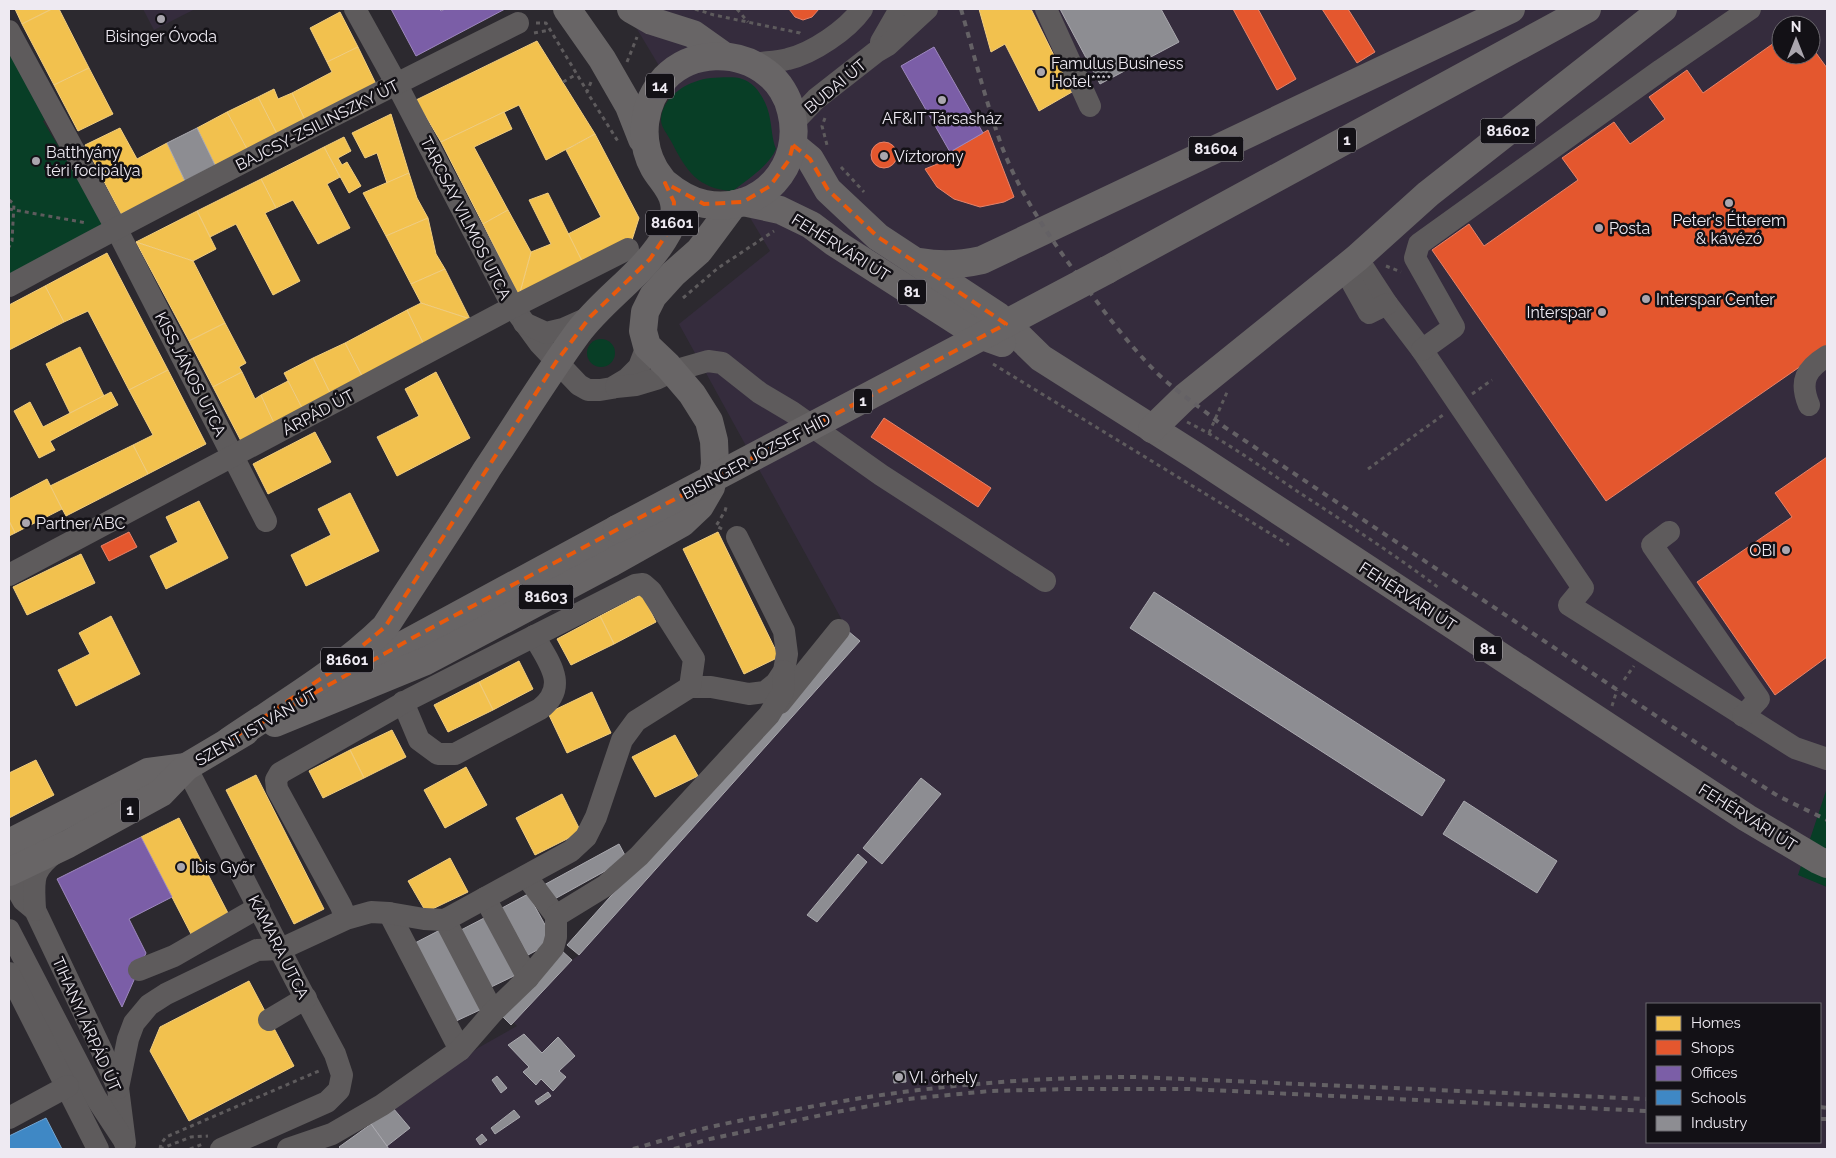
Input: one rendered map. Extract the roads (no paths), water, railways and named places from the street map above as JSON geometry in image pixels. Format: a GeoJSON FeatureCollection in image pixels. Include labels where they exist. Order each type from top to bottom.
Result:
{"type":"FeatureCollection","features":[{"type":"Feature","properties":{"kind":"main road","name":"81604"},"geometry":{"type":"LineString","coordinates":[[915,260],[938,265],[956,265],[982,260],[1511,9]]}},
{"type":"Feature","properties":{"kind":"main road","name":"BISINGER JÓZSEF HÍD"},"geometry":{"type":"LineString","coordinates":[[617,529],[1107,270],[1587,9]]}},
{"type":"Feature","properties":{"kind":"main road","name":"81602"},"geometry":{"type":"LineString","coordinates":[[1152,429],[1185,397],[1351,263],[1428,194],[1663,9]]}},
{"type":"Feature","properties":{"kind":"main road","name":"14"},"geometry":{"type":"LineString","coordinates":[[556,16],[602,59],[629,106],[648,155],[655,170],[665,183],[683,196],[704,204],[719,206],[738,203],[758,195],[781,174],[789,160],[794,133],[790,104],[781,88],[768,74],[753,64],[739,58],[724,56],[703,58],[683,65],[666,77],[654,94],[646,113],[644,134],[648,155]]}},
{"type":"Feature","properties":{"kind":"main road","name":"14"},"geometry":{"type":"LineString","coordinates":[[635,20],[652,20],[693,34],[724,56]]}},
{"type":"Feature","properties":{"kind":"main road","name":"FEHÉRVÁRI ÚT"},"geometry":{"type":"LineString","coordinates":[[794,133],[828,190],[859,220],[878,237],[998,316],[1041,358],[1194,455],[1747,818],[1827,864]]}},
{"type":"Feature","properties":{"kind":"main road","name":"81601"},"geometry":{"type":"LineString","coordinates":[[229,741],[364,648],[385,627],[556,362],[590,317],[650,259],[666,235],[673,222],[674,202],[665,183]]}},
{"type":"Feature","properties":{"kind":"main road","name":"FEHÉRVÁRI ÚT"},"geometry":{"type":"LineString","coordinates":[[738,203],[780,210],[790,214],[811,225],[835,243],[977,334],[1041,358]]}},
{"type":"Feature","properties":{"kind":"main road"},"geometry":{"type":"LineString","coordinates":[[647,346],[643,330],[645,312],[653,296],[673,274],[699,251],[738,203]]}},
{"type":"Feature","properties":{"kind":"main road","name":"81603"},"geometry":{"type":"LineString","coordinates":[[229,741],[426,661],[609,564],[682,522],[700,506],[711,487],[715,464],[714,441],[709,421],[692,394],[673,371],[647,346]]}},
{"type":"Feature","properties":{"kind":"main road","name":"SZENT ISTVÁN ÚT"},"geometry":{"type":"LineString","coordinates":[[9,874],[161,793],[186,767],[229,741],[416,636],[617,529]]}},
{"type":"Feature","properties":{"kind":"main road","name":"SZENT ISTVÁN ÚT"},"geometry":{"type":"LineString","coordinates":[[12,843],[148,772],[186,767]]}},
{"type":"Feature","properties":{"kind":"street","name":"TARCSAY VILMOS UTCA"},"geometry":{"type":"LineString","coordinates":[[354,9],[396,83],[519,315],[556,362],[579,385],[588,390],[636,385],[673,371],[708,361],[722,363],[760,393],[792,412],[881,474],[1045,581]]}},
{"type":"Feature","properties":{"kind":"street"},"geometry":{"type":"LineString","coordinates":[[753,64],[788,59],[810,51],[838,33],[862,9]]}},
{"type":"Feature","properties":{"kind":"street","name":"BUDAI ÚT"},"geometry":{"type":"LineString","coordinates":[[876,52],[900,9]]}},
{"type":"Feature","properties":{"kind":"street","name":"BUDAI ÚT"},"geometry":{"type":"LineString","coordinates":[[794,133],[816,99],[876,52],[888,45],[927,9]]}},
{"type":"Feature","properties":{"kind":"street"},"geometry":{"type":"LineString","coordinates":[[1046,9],[1090,106]]}},
{"type":"Feature","properties":{"kind":"street"},"geometry":{"type":"LineString","coordinates":[[1422,350],[1454,327],[1415,258],[1419,244],[1661,70],[1750,9]]}},
{"type":"Feature","properties":{"kind":"street","name":"BAJCSY-ZSILINSZKY ÚT"},"geometry":{"type":"LineString","coordinates":[[9,286],[116,228],[396,83],[525,28]]}},
{"type":"Feature","properties":{"kind":"street","name":"KISS JÁNOS UTCA"},"geometry":{"type":"LineString","coordinates":[[9,32],[116,228],[266,521]]}},
{"type":"Feature","properties":{"kind":"street","name":"ÁRPÁD ÚT"},"geometry":{"type":"LineString","coordinates":[[9,575],[234,457],[519,315],[628,249]]}},
{"type":"Feature","properties":{"kind":"street"},"geometry":{"type":"LineString","coordinates":[[1351,263],[1378,308],[1422,350],[1583,588],[1569,605],[1795,748],[1827,759]]}},
{"type":"Feature","properties":{"kind":"street"},"geometry":{"type":"LineString","coordinates":[[519,315],[546,333],[563,329],[590,317]]}},
{"type":"Feature","properties":{"kind":"street"},"geometry":{"type":"LineString","coordinates":[[612,388],[627,379],[639,367],[647,346]]}},
{"type":"Feature","properties":{"kind":"street"},"geometry":{"type":"LineString","coordinates":[[1809,405],[1803,391],[1804,378],[1819,361],[1827,356]]}},
{"type":"Feature","properties":{"kind":"street"},"geometry":{"type":"LineString","coordinates":[[1669,532],[1652,545],[1759,700],[1743,716]]}},
{"type":"Feature","properties":{"kind":"street"},"geometry":{"type":"LineString","coordinates":[[737,537],[784,632],[787,654],[783,692],[770,715]]}},
{"type":"Feature","properties":{"kind":"street"},"geometry":{"type":"LineString","coordinates":[[346,919],[341,906],[277,789],[276,780],[280,773],[403,702],[635,584],[643,584],[651,591],[694,659],[690,687]]}},
{"type":"Feature","properties":{"kind":"street"},"geometry":{"type":"LineString","coordinates":[[556,916],[605,886],[639,856],[770,715],[839,630]]}},
{"type":"Feature","properties":{"kind":"street"},"geometry":{"type":"LineString","coordinates":[[403,702],[419,740],[438,754],[455,754],[540,709],[548,702],[555,689],[554,672],[534,636]]}},
{"type":"Feature","properties":{"kind":"street"},"geometry":{"type":"LineString","coordinates":[[118,1088],[128,1039],[134,1024],[149,1004],[257,950],[281,949],[346,919],[371,912],[389,913],[424,920],[445,920],[570,852],[586,837],[596,817],[622,740],[636,721],[690,687],[711,687],[749,694],[765,692],[776,683],[784,671]]}},
{"type":"Feature","properties":{"kind":"street","name":"KAMARA UTCA"},"geometry":{"type":"LineString","coordinates":[[186,767],[336,1054],[333,1072],[339,1090],[327,1102],[262,1141]]}},
{"type":"Feature","properties":{"kind":"street","name":"TIHANYI ÁRPÁD ÚT"},"geometry":{"type":"LineString","coordinates":[[35,910],[36,870],[44,861],[68,844]]}},
{"type":"Feature","properties":{"kind":"street","name":"TIHANYI ÁRPÁD ÚT"},"geometry":{"type":"LineString","coordinates":[[9,874],[23,900],[35,910],[118,1088],[126,1146]]}},
{"type":"Feature","properties":{"kind":"street"},"geometry":{"type":"LineString","coordinates":[[288,1149],[332,1134],[382,1105],[460,1050],[528,978],[553,948],[556,937],[556,916],[526,876]]}},
{"type":"Feature","properties":{"kind":"street"},"geometry":{"type":"LineString","coordinates":[[485,898],[528,978]]}},
{"type":"Feature","properties":{"kind":"street"},"geometry":{"type":"LineString","coordinates":[[139,970],[174,956],[259,907]]}},
{"type":"Feature","properties":{"kind":"street"},"geometry":{"type":"LineString","coordinates":[[389,913],[460,1050]]}},
{"type":"Feature","properties":{"kind":"street"},"geometry":{"type":"LineString","coordinates":[[445,920],[494,1012]]}},
{"type":"Feature","properties":{"kind":"street","name":"TIHANYI ÁRPÁD ÚT"},"geometry":{"type":"LineString","coordinates":[[9,930],[96,1098],[126,1146]]}},
{"type":"Feature","properties":{"kind":"street"},"geometry":{"type":"LineString","coordinates":[[9,973],[68,1086],[98,1149]]}},
{"type":"Feature","properties":{"kind":"street"},"geometry":{"type":"LineString","coordinates":[[269,1020],[306,998]]}},
{"type":"Feature","properties":{"kind":"street"},"geometry":{"type":"LineString","coordinates":[[9,1118],[68,1086]]}},
{"type":"Feature","properties":{"kind":"street"},"geometry":{"type":"LineString","coordinates":[[221,1149],[262,1141]]}},
{"type":"Feature","properties":{"kind":"railway"},"geometry":{"type":"LineString","coordinates":[[961,9],[985,96],[1002,147],[1027,200],[1058,248],[1099,305],[1158,374],[1223,426],[1740,772],[1778,796],[1827,820]]}},
{"type":"Feature","properties":{"kind":"railway"},"geometry":{"type":"LineString","coordinates":[[633,1149],[714,1126],[861,1098],[953,1086],[1045,1079],[1138,1077],[1646,1099]]}},
{"type":"Feature","properties":{"kind":"railway"},"geometry":{"type":"LineString","coordinates":[[674,1149],[710,1139],[831,1113],[908,1099],[990,1091],[1189,1089],[1646,1111]]}},
{"type":"Feature","properties":{"kind":"railway"},"geometry":{"type":"LineString","coordinates":[[1821,1107],[1827,1108]]}},
{"type":"Feature","properties":{"kind":"railway"},"geometry":{"type":"LineString","coordinates":[[1821,1119],[1827,1119]]}},
{"type":"Feature","properties":{"kind":"place","name":"Bisinger Óvoda"},"geometry":{"type":"Point","coordinates":[161,19]}},
{"type":"Feature","properties":{"kind":"place","name":"Famulus Business Hotel****"},"geometry":{"type":"Point","coordinates":[1041,72]}},
{"type":"Feature","properties":{"kind":"place","name":"AF&IT Társasház"},"geometry":{"type":"Point","coordinates":[942,100]}},
{"type":"Feature","properties":{"kind":"place","name":"Víztorony"},"geometry":{"type":"Point","coordinates":[884,156]}},
{"type":"Feature","properties":{"kind":"place","name":"Batthyány téri focipálya"},"geometry":{"type":"Point","coordinates":[36,161]}},
{"type":"Feature","properties":{"kind":"place","name":"Peter's Étterem & kávézó"},"geometry":{"type":"Point","coordinates":[1729,203]}},
{"type":"Feature","properties":{"kind":"place","name":"Posta"},"geometry":{"type":"Point","coordinates":[1599,228]}},
{"type":"Feature","properties":{"kind":"place","name":"Interspar Center"},"geometry":{"type":"Point","coordinates":[1646,299]}},
{"type":"Feature","properties":{"kind":"place","name":"Interspar"},"geometry":{"type":"Point","coordinates":[1602,312]}},
{"type":"Feature","properties":{"kind":"place","name":"Partner ABC"},"geometry":{"type":"Point","coordinates":[26,523]}},
{"type":"Feature","properties":{"kind":"place","name":"OBI"},"geometry":{"type":"Point","coordinates":[1786,550]}},
{"type":"Feature","properties":{"kind":"place","name":"Ibis Győr"},"geometry":{"type":"Point","coordinates":[181,867]}},
{"type":"Feature","properties":{"kind":"place","name":"VI. őrhely"},"geometry":{"type":"Point","coordinates":[899,1077]}}]}
